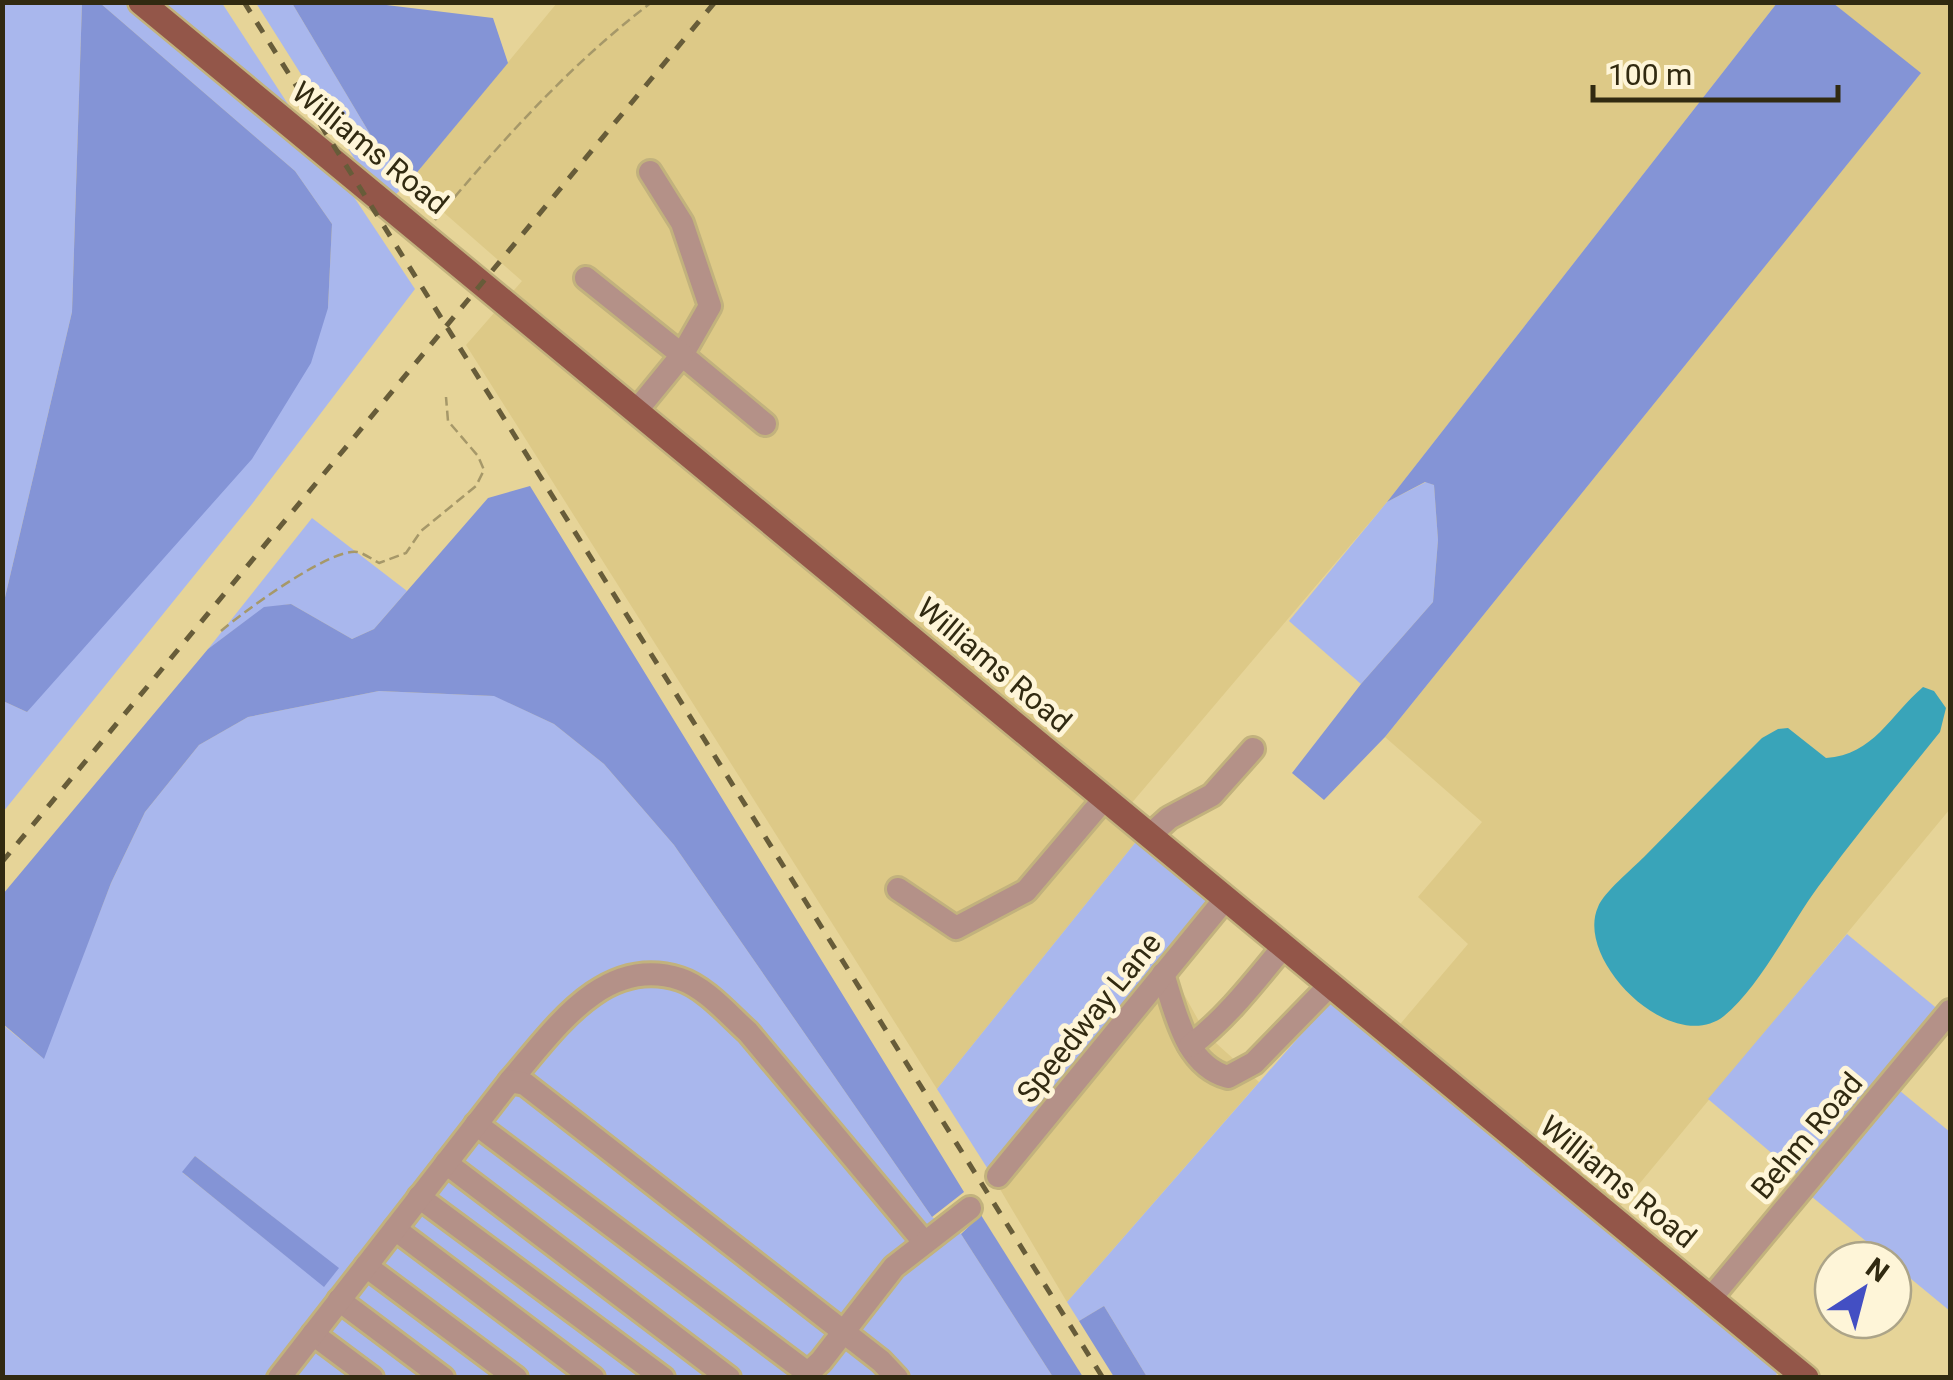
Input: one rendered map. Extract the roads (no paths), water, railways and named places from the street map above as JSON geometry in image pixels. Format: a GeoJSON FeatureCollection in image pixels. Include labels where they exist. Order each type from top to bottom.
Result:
{"type":"FeatureCollection","features":[{"type":"Feature","properties":{"kind":"main road","name":"Williams Road"},"geometry":{"type":"LineString","coordinates":[[141,2],[1800,1376]]}},
{"type":"Feature","properties":{"kind":"street"},"geometry":{"type":"LineString","coordinates":[[637,410],[682,355],[710,306],[682,223],[650,172]]}},
{"type":"Feature","properties":{"kind":"street"},"geometry":{"type":"LineString","coordinates":[[586,278],[764,424]]}},
{"type":"Feature","properties":{"kind":"street"},"geometry":{"type":"LineString","coordinates":[[1149,836],[1169,818],[1212,795],[1253,749]]}},
{"type":"Feature","properties":{"kind":"street"},"geometry":{"type":"LineString","coordinates":[[898,889],[956,928],[1026,891],[1104,799]]}},
{"type":"Feature","properties":{"kind":"street","name":"Speedway Lane"},"geometry":{"type":"LineString","coordinates":[[998,1176],[1226,898]]}},
{"type":"Feature","properties":{"kind":"street"},"geometry":{"type":"LineString","coordinates":[[1190,1046],[1236,1004],[1284,946]]}},
{"type":"Feature","properties":{"kind":"street"},"geometry":{"type":"LineString","coordinates":[[1164,974],[1184,1037],[1210,1072],[1228,1076],[1254,1064],[1330,985]]}},
{"type":"Feature","properties":{"kind":"street"},"geometry":{"type":"LineString","coordinates":[[288,1374],[312,1334],[510,1081],[577,1004],[614,980],[646,975],[682,979],[715,1002],[748,1032],[924,1242]]}},
{"type":"Feature","properties":{"kind":"street","name":"Behm Road"},"geometry":{"type":"LineString","coordinates":[[1710,1299],[1950,1011]]}},
{"type":"Feature","properties":{"kind":"street"},"geometry":{"type":"LineString","coordinates":[[510,1081],[524,1084],[897,1378]]}},
{"type":"Feature","properties":{"kind":"street"},"geometry":{"type":"LineString","coordinates":[[476,1124],[806,1376],[844,1333],[880,1282],[970,1208]]}},
{"type":"Feature","properties":{"kind":"street"},"geometry":{"type":"LineString","coordinates":[[446,1163],[729,1378]]}},
{"type":"Feature","properties":{"kind":"street"},"geometry":{"type":"LineString","coordinates":[[419,1197],[663,1378]]}},
{"type":"Feature","properties":{"kind":"street"},"geometry":{"type":"LineString","coordinates":[[395,1229],[593,1378]]}},
{"type":"Feature","properties":{"kind":"street"},"geometry":{"type":"LineString","coordinates":[[366,1266],[516,1378]]}},
{"type":"Feature","properties":{"kind":"street"},"geometry":{"type":"LineString","coordinates":[[339,1300],[443,1378]]}},
{"type":"Feature","properties":{"kind":"street"},"geometry":{"type":"LineString","coordinates":[[312,1334],[372,1378]]}},
{"type":"Feature","properties":{"kind":"railway"},"geometry":{"type":"LineString","coordinates":[[244,2],[1103,1378]]}},
{"type":"Feature","properties":{"kind":"railway"},"geometry":{"type":"LineString","coordinates":[[2,862],[715,2]]}}]}
